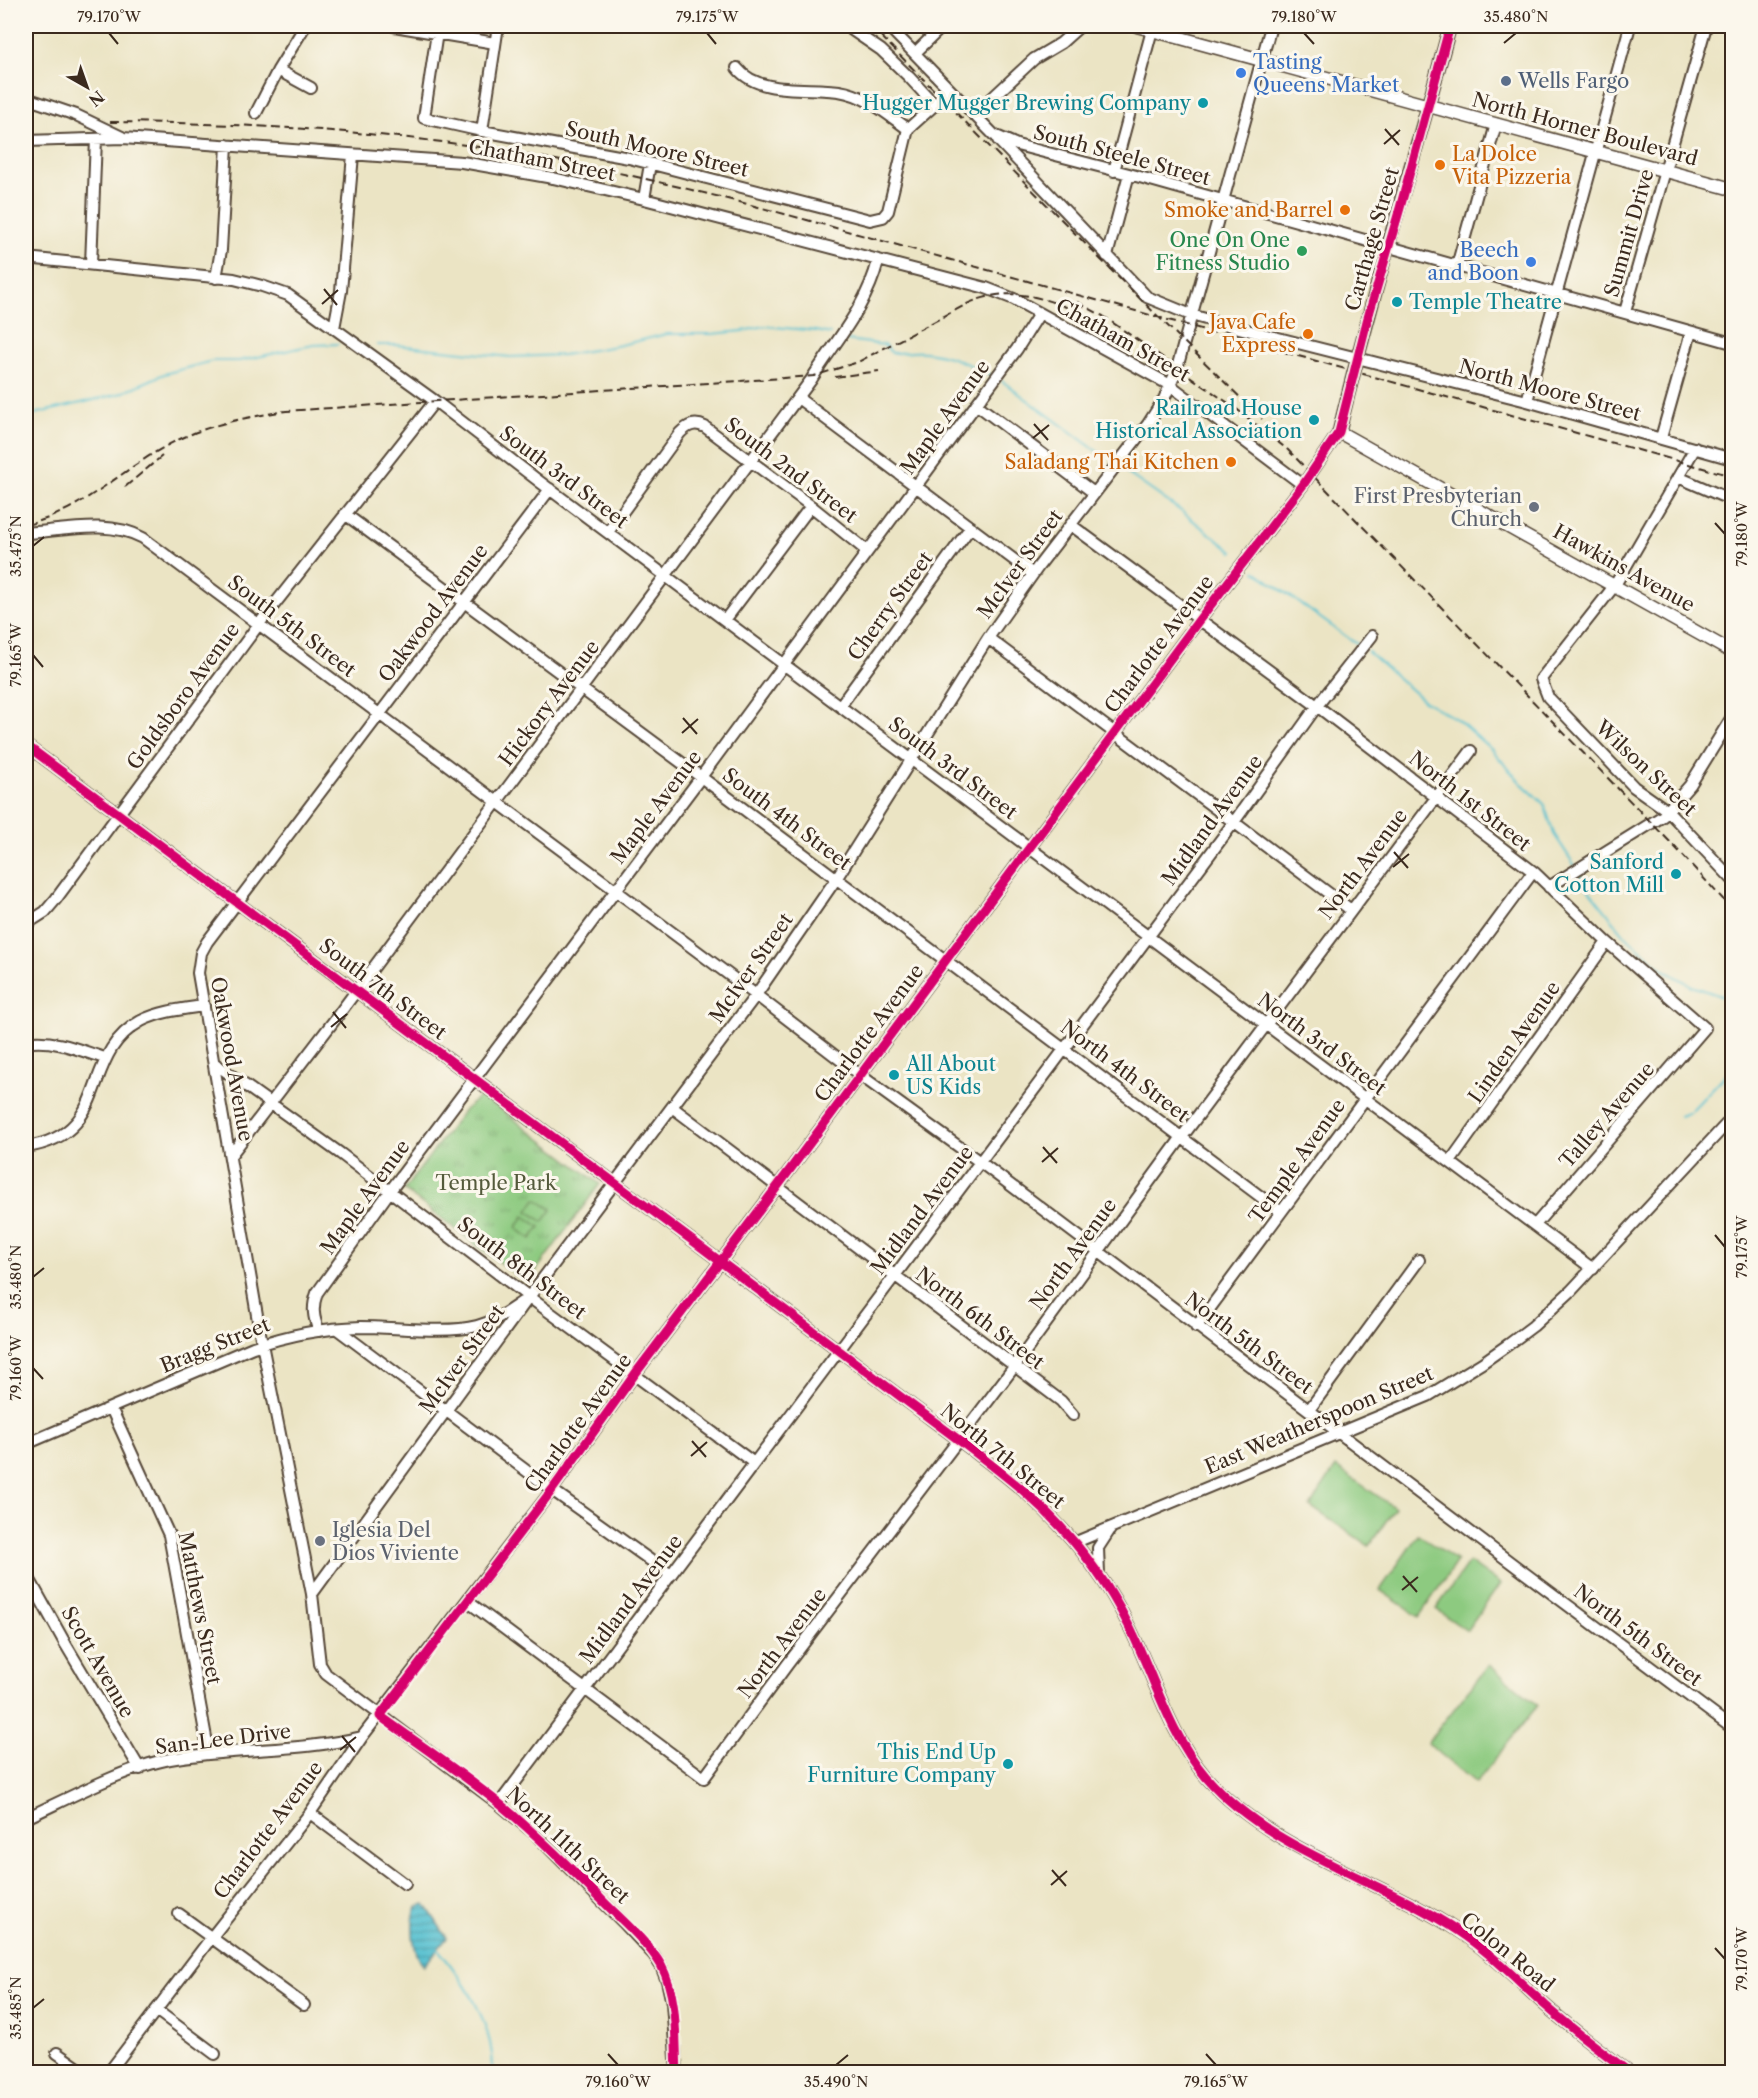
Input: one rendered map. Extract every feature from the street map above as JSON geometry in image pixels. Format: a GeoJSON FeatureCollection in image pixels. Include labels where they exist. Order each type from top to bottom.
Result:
{"type":"FeatureCollection","features":[{"type":"Feature","properties":{"kind":"main road","name":"North Horner Boulevard"},"geometry":{"type":"LineString","coordinates":[[1137,26],[1732,189]]}},
{"type":"Feature","properties":{"kind":"main road","name":"Carthage Street"},"geometry":{"type":"LineString","coordinates":[[1356,358],[1450,26]]}},
{"type":"Feature","properties":{"kind":"main road","name":"Charlotte Avenue"},"geometry":{"type":"LineString","coordinates":[[1339,432],[1356,358]]}},
{"type":"Feature","properties":{"kind":"main road","name":"Hawkins Avenue"},"geometry":{"type":"LineString","coordinates":[[1339,432],[1732,652]]}},
{"type":"Feature","properties":{"kind":"street"},"geometry":{"type":"LineString","coordinates":[[256,113],[304,26]]}},
{"type":"Feature","properties":{"kind":"street"},"geometry":{"type":"LineString","coordinates":[[394,26],[437,29],[495,43]]}},
{"type":"Feature","properties":{"kind":"street"},"geometry":{"type":"LineString","coordinates":[[482,131],[498,26]]}},
{"type":"Feature","properties":{"kind":"street"},"geometry":{"type":"LineString","coordinates":[[846,26],[881,50],[934,104]]}},
{"type":"Feature","properties":{"kind":"street","name":"South Steele Street"},"geometry":{"type":"LineString","coordinates":[[888,26],[994,135],[1017,145],[1130,174],[1732,343]]}},
{"type":"Feature","properties":{"kind":"street"},"geometry":{"type":"LineString","coordinates":[[915,53],[943,26]]}},
{"type":"Feature","properties":{"kind":"street"},"geometry":{"type":"LineString","coordinates":[[974,115],[1034,59],[1061,43],[1080,26]]}},
{"type":"Feature","properties":{"kind":"street","name":"McIver Street"},"geometry":{"type":"LineString","coordinates":[[312,1594],[529,1297],[756,994],[836,879],[988,638],[1033,574],[1148,424],[1170,386],[1184,342],[1271,26]]}},
{"type":"Feature","properties":{"kind":"street"},"geometry":{"type":"LineString","coordinates":[[1527,401],[1630,26]]}},
{"type":"Feature","properties":{"kind":"street","name":"Summit Drive"},"geometry":{"type":"LineString","coordinates":[[1625,312],[1706,26]]}},
{"type":"Feature","properties":{"kind":"street","name":"South Moore Street"},"geometry":{"type":"LineString","coordinates":[[437,29],[424,118],[650,164],[870,220],[880,218],[888,211],[908,129]]}},
{"type":"Feature","properties":{"kind":"street"},"geometry":{"type":"LineString","coordinates":[[1114,171],[1152,30]]}},
{"type":"Feature","properties":{"kind":"street"},"geometry":{"type":"LineString","coordinates":[[737,68],[752,80],[787,89],[840,91],[854,95],[871,102],[908,129],[950,91]]}},
{"type":"Feature","properties":{"kind":"street"},"geometry":{"type":"LineString","coordinates":[[278,70],[311,88]]}},
{"type":"Feature","properties":{"kind":"street"},"geometry":{"type":"LineString","coordinates":[[26,98],[76,115],[123,138]]}},
{"type":"Feature","properties":{"kind":"street"},"geometry":{"type":"LineString","coordinates":[[1457,266],[1496,124]]}},
{"type":"Feature","properties":{"kind":"street"},"geometry":{"type":"LineString","coordinates":[[994,135],[1146,297],[1191,315],[1356,358]]}},
{"type":"Feature","properties":{"kind":"street","name":"Chatham Street"},"geometry":{"type":"LineString","coordinates":[[26,141],[123,138],[462,162],[554,178],[645,199],[994,291],[1170,386],[1303,485]]}},
{"type":"Feature","properties":{"kind":"street"},"geometry":{"type":"LineString","coordinates":[[91,264],[96,139]]}},
{"type":"Feature","properties":{"kind":"street"},"geometry":{"type":"LineString","coordinates":[[216,278],[221,250],[227,145]]}},
{"type":"Feature","properties":{"kind":"street"},"geometry":{"type":"LineString","coordinates":[[334,328],[341,291],[353,155]]}},
{"type":"Feature","properties":{"kind":"street"},"geometry":{"type":"LineString","coordinates":[[645,199],[650,164]]}},
{"type":"Feature","properties":{"kind":"street"},"geometry":{"type":"LineString","coordinates":[[1107,256],[1130,174]]}},
{"type":"Feature","properties":{"kind":"street","name":"South 3rd Street"},"geometry":{"type":"LineString","coordinates":[[26,258],[245,281],[276,290],[301,304],[435,401],[1030,848]]}},
{"type":"Feature","properties":{"kind":"street","name":"Hickory Avenue"},"geometry":{"type":"LineString","coordinates":[[230,1156],[271,1105],[798,398],[853,320],[873,282],[878,261]]}},
{"type":"Feature","properties":{"kind":"street","name":"Maple Avenue"},"geometry":{"type":"LineString","coordinates":[[319,1331],[314,1317],[314,1300],[317,1293],[390,1191],[701,777],[1017,349],[1037,313]]}},
{"type":"Feature","properties":{"kind":"street"},"geometry":{"type":"LineString","coordinates":[[1661,438],[1691,332]]}},
{"type":"Feature","properties":{"kind":"street","name":"North Moore Street"},"geometry":{"type":"LineString","coordinates":[[1356,358],[1527,401],[1732,459]]}},
{"type":"Feature","properties":{"kind":"street"},"geometry":{"type":"LineString","coordinates":[[798,398],[1033,574]]}},
{"type":"Feature","properties":{"kind":"street","name":"Goldsboro Avenue"},"geometry":{"type":"LineString","coordinates":[[26,924],[45,912],[56,899],[259,624],[435,401]]}},
{"type":"Feature","properties":{"kind":"street"},"geometry":{"type":"LineString","coordinates":[[976,404],[1094,493]]}},
{"type":"Feature","properties":{"kind":"street","name":"South 2nd Street"},"geometry":{"type":"LineString","coordinates":[[608,532],[680,433],[691,424],[696,424],[705,427],[867,551]]}},
{"type":"Feature","properties":{"kind":"street","name":"Charlotte Avenue"},"geometry":{"type":"LineString","coordinates":[[110,2073],[211,1938],[310,1813],[362,1737],[552,1490],[635,1374],[1199,620],[1303,485],[1339,432]]}},
{"type":"Feature","properties":{"kind":"street"},"geometry":{"type":"LineString","coordinates":[[1615,585],[1695,448]]}},
{"type":"Feature","properties":{"kind":"street"},"geometry":{"type":"LineString","coordinates":[[1678,477],[1722,496]]}},
{"type":"Feature","properties":{"kind":"street","name":"Oakwood Avenue"},"geometry":{"type":"LineString","coordinates":[[380,1716],[326,1674],[320,1665],[312,1594],[262,1344],[198,973],[201,953],[237,903],[550,489]]}},
{"type":"Feature","properties":{"kind":"street"},"geometry":{"type":"LineString","coordinates":[[725,620],[811,506]]}},
{"type":"Feature","properties":{"kind":"street","name":"South 4th Street"},"geometry":{"type":"LineString","coordinates":[[345,514],[946,961]]}},
{"type":"Feature","properties":{"kind":"street","name":"North 1st Street"},"geometry":{"type":"LineString","coordinates":[[1071,525],[1317,706],[1533,872],[1606,942],[1705,1028]]}},
{"type":"Feature","properties":{"kind":"street","name":"South 5th Street"},"geometry":{"type":"LineString","coordinates":[[26,533],[100,528],[132,532],[143,538],[756,994],[860,1075]]}},
{"type":"Feature","properties":{"kind":"street","name":"Cherry Street"},"geometry":{"type":"LineString","coordinates":[[840,706],[970,528]]}},
{"type":"Feature","properties":{"kind":"street","name":"Wilson Street"},"geometry":{"type":"LineString","coordinates":[[1615,585],[1541,679],[1548,697],[1634,787],[1668,811],[1732,879]]}},
{"type":"Feature","properties":{"kind":"street","name":"Midland Avenue"},"geometry":{"type":"LineString","coordinates":[[499,1804],[1234,822],[1317,706],[1372,636]]}},
{"type":"Feature","properties":{"kind":"street"},"geometry":{"type":"LineString","coordinates":[[988,638],[1351,910]]}},
{"type":"Feature","properties":{"kind":"street"},"geometry":{"type":"LineString","coordinates":[[1550,887],[1577,868],[1656,821],[1668,811],[1689,785],[1732,717]]}},
{"type":"Feature","properties":{"kind":"street","name":"South 7th Street"},"geometry":{"type":"LineString","coordinates":[[26,745],[720,1262]]}},
{"type":"Feature","properties":{"kind":"street","name":"North Avenue"},"geometry":{"type":"LineString","coordinates":[[585,1690],[704,1778],[1014,1366],[1471,751]]}},
{"type":"Feature","properties":{"kind":"street","name":"North 3rd Street"},"geometry":{"type":"LineString","coordinates":[[1030,848],[1593,1269]]}},
{"type":"Feature","properties":{"kind":"street","name":"Temple Avenue"},"geometry":{"type":"LineString","coordinates":[[1196,1327],[1533,872]]}},
{"type":"Feature","properties":{"kind":"street","name":"Linden Avenue"},"geometry":{"type":"LineString","coordinates":[[1450,1162],[1606,942]]}},
{"type":"Feature","properties":{"kind":"street","name":"North 4th Street"},"geometry":{"type":"LineString","coordinates":[[946,961],[1281,1212]]}},
{"type":"Feature","properties":{"kind":"street"},"geometry":{"type":"LineString","coordinates":[[26,1148],[52,1141],[74,1126],[90,1103],[105,1058],[127,1031],[141,1022],[177,1010],[204,1006]]}},
{"type":"Feature","properties":{"kind":"street","name":"Talley Avenue"},"geometry":{"type":"LineString","coordinates":[[1535,1225],[1705,1028]]}},
{"type":"Feature","properties":{"kind":"street"},"geometry":{"type":"LineString","coordinates":[[26,1043],[66,1046],[105,1058]]}},
{"type":"Feature","properties":{"kind":"street","name":"South 8th Street"},"geometry":{"type":"LineString","coordinates":[[214,1063],[390,1191],[754,1463]]}},
{"type":"Feature","properties":{"kind":"street","name":"North 5th Street"},"geometry":{"type":"LineString","coordinates":[[860,1075],[980,1162],[1196,1327],[1732,1728]]}},
{"type":"Feature","properties":{"kind":"street","name":"North 6th Street"},"geometry":{"type":"LineString","coordinates":[[672,1107],[1061,1401],[1073,1415]]}},
{"type":"Feature","properties":{"kind":"street","name":"East Weatherspoon Street"},"geometry":{"type":"LineString","coordinates":[[1076,1542],[1428,1396],[1482,1364],[1533,1326],[1593,1269],[1732,1118]]}},
{"type":"Feature","properties":{"kind":"street"},"geometry":{"type":"LineString","coordinates":[[1309,1410],[1419,1260]]}},
{"type":"Feature","properties":{"kind":"street","name":"North 7th Street"},"geometry":{"type":"LineString","coordinates":[[720,1262],[958,1439],[1029,1496],[1076,1542],[1099,1575],[1129,1626],[1180,1739],[1205,1776],[1228,1798],[1259,1822],[1297,1845],[1354,1874]]}},
{"type":"Feature","properties":{"kind":"street","name":"Bragg Street"},"geometry":{"type":"LineString","coordinates":[[26,1444],[262,1344],[297,1334],[337,1329],[475,1327],[502,1316],[529,1297]]}},
{"type":"Feature","properties":{"kind":"street"},"geometry":{"type":"LineString","coordinates":[[337,1329],[397,1376],[671,1575]]}},
{"type":"Feature","properties":{"kind":"street","name":"Matthews Street"},"geometry":{"type":"LineString","coordinates":[[111,1408],[169,1535],[209,1754]]}},
{"type":"Feature","properties":{"kind":"street"},"geometry":{"type":"LineString","coordinates":[[1099,1575],[1098,1548],[1112,1527]]}},
{"type":"Feature","properties":{"kind":"street","name":"Scott Avenue"},"geometry":{"type":"LineString","coordinates":[[26,1573],[66,1645],[140,1768]]}},
{"type":"Feature","properties":{"kind":"street"},"geometry":{"type":"LineString","coordinates":[[467,1601],[585,1690]]}},
{"type":"Feature","properties":{"kind":"street","name":"North 11th Street"},"geometry":{"type":"LineString","coordinates":[[380,1716],[499,1804],[541,1840],[654,1954],[667,1981],[672,2003],[677,2073]]}},
{"type":"Feature","properties":{"kind":"street","name":"San-Lee Drive"},"geometry":{"type":"LineString","coordinates":[[26,1818],[140,1768],[169,1760],[209,1754],[300,1748],[362,1737]]}},
{"type":"Feature","properties":{"kind":"street"},"geometry":{"type":"LineString","coordinates":[[310,1813],[405,1884]]}},
{"type":"Feature","properties":{"kind":"street","name":"Colon Road"},"geometry":{"type":"LineString","coordinates":[[1354,1874],[1461,1932],[1564,2022],[1629,2073]]}},
{"type":"Feature","properties":{"kind":"street"},"geometry":{"type":"LineString","coordinates":[[179,1914],[304,2005]]}},
{"type":"Feature","properties":{"kind":"street"},"geometry":{"type":"LineString","coordinates":[[156,2010],[215,2054]]}},
{"type":"Feature","properties":{"kind":"street"},"geometry":{"type":"LineString","coordinates":[[57,2053],[84,2073]]}},
{"type":"Feature","properties":{"kind":"green space","name":"Temple Park"},"geometry":{"type":"Polygon","coordinates":[[[482,1095],[600,1184],[527,1283],[404,1190],[464,1110],[482,1095]]]}},
{"type":"Feature","properties":{"kind":"green space"},"geometry":{"type":"Polygon","coordinates":[[[536,1199],[552,1210],[543,1222],[528,1211],[536,1199]]]}},
{"type":"Feature","properties":{"kind":"green space"},"geometry":{"type":"Polygon","coordinates":[[[524,1216],[540,1227],[531,1239],[516,1228],[524,1216]]]}},
{"type":"Feature","properties":{"kind":"green space"},"geometry":{"type":"Polygon","coordinates":[[[1336,1467],[1395,1508],[1369,1546],[1310,1506],[1336,1467]]]}},
{"type":"Feature","properties":{"kind":"green space"},"geometry":{"type":"Polygon","coordinates":[[[1418,1535],[1457,1561],[1419,1617],[1380,1590],[1418,1535]]]}},
{"type":"Feature","properties":{"kind":"green space"},"geometry":{"type":"Polygon","coordinates":[[[1469,1562],[1500,1584],[1467,1631],[1436,1609],[1469,1562]]]}},
{"type":"Feature","properties":{"kind":"green space"},"geometry":{"type":"Polygon","coordinates":[[[1489,1665],[1538,1705],[1476,1783],[1427,1743],[1489,1665]]]}},
{"type":"Feature","properties":{"kind":"water"},"geometry":{"type":"Polygon","coordinates":[[[425,1904],[447,1938],[424,1966],[417,1954],[413,1938],[413,1921],[417,1907],[425,1904]]]}},
{"type":"Feature","properties":{"kind":"waterway"},"geometry":{"type":"LineString","coordinates":[[377,345],[510,357],[563,355],[667,334],[711,334],[743,331],[764,326],[830,334]]}},
{"type":"Feature","properties":{"kind":"waterway"},"geometry":{"type":"LineString","coordinates":[[847,340],[884,345],[892,353],[934,353],[959,360],[991,375]]}},
{"type":"Feature","properties":{"kind":"waterway"},"geometry":{"type":"LineString","coordinates":[[26,416],[119,394],[164,374],[212,361],[239,361],[313,345],[338,344]]}},
{"type":"Feature","properties":{"kind":"waterway"},"geometry":{"type":"LineString","coordinates":[[1002,381],[1106,458]]}},
{"type":"Feature","properties":{"kind":"waterway"},"geometry":{"type":"LineString","coordinates":[[1127,473],[1181,511],[1233,552]]}},
{"type":"Feature","properties":{"kind":"waterway"},"geometry":{"type":"LineString","coordinates":[[1255,571],[1358,645]]}},
{"type":"Feature","properties":{"kind":"waterway"},"geometry":{"type":"LineString","coordinates":[[1368,652],[1424,701],[1458,720],[1492,750],[1520,782],[1544,804],[1554,834],[1575,866]]}},
{"type":"Feature","properties":{"kind":"waterway"},"geometry":{"type":"LineString","coordinates":[[1579,873],[1588,889],[1627,938],[1663,969],[1692,986],[1732,1000]]}},
{"type":"Feature","properties":{"kind":"waterway"},"geometry":{"type":"LineString","coordinates":[[1680,1116],[1690,1112],[1732,1068]]}},
{"type":"Feature","properties":{"kind":"waterway"},"geometry":{"type":"LineString","coordinates":[[437,1948],[459,1976],[477,2006],[489,2038],[493,2072]]}},
{"type":"Feature","properties":{"kind":"railway"},"geometry":{"type":"LineString","coordinates":[[871,26],[1112,271],[1262,419]]}},
{"type":"Feature","properties":{"kind":"railway"},"geometry":{"type":"LineString","coordinates":[[110,122],[206,124],[350,132],[493,149],[612,172],[807,220],[1732,476]]}},
{"type":"Feature","properties":{"kind":"railway"},"geometry":{"type":"LineString","coordinates":[[26,525],[67,509],[160,449],[180,439],[245,418],[286,411],[814,376],[858,362],[967,304],[998,295],[1013,294],[1043,299],[1087,316]]}},
{"type":"Feature","properties":{"kind":"railway"},"geometry":{"type":"LineString","coordinates":[[1077,302],[1103,316],[1234,407],[1288,450],[1674,846],[1732,909]]}},
{"type":"Feature","properties":{"kind":"railway"},"geometry":{"type":"LineString","coordinates":[[835,377],[879,371]]}},
{"type":"Feature","properties":{"kind":"railway"},"geometry":{"type":"LineString","coordinates":[[125,487],[162,456]]}},
{"type":"Feature","properties":{"kind":"cycle path"},"geometry":{"type":"LineString","coordinates":[[677,2072],[675,2018],[670,1990],[661,1965],[649,1948],[564,1862],[514,1816],[380,1716],[552,1490],[635,1374],[1199,620],[1303,485],[1339,432],[1367,321],[1450,26]]}},
{"type":"Feature","properties":{"kind":"cycle path"},"geometry":{"type":"LineString","coordinates":[[26,745],[1012,1481],[1057,1523],[1097,1572],[1129,1626],[1182,1742],[1206,1777],[1232,1803],[1261,1825],[1293,1844],[1427,1912],[1470,1939],[1566,2023],[1629,2072]]}},
{"type":"Feature","properties":{"kind":"place","name":"Tasting Queens Market"},"geometry":{"type":"Point","coordinates":[1241,73]}},
{"type":"Feature","properties":{"kind":"place","name":"Wells Fargo"},"geometry":{"type":"Point","coordinates":[1506,81]}},
{"type":"Feature","properties":{"kind":"place","name":"Hugger Mugger Brewing Company"},"geometry":{"type":"Point","coordinates":[1203,103]}},
{"type":"Feature","properties":{"kind":"place","name":"La Dolce Vita Pizzeria"},"geometry":{"type":"Point","coordinates":[1440,165]}},
{"type":"Feature","properties":{"kind":"place","name":"Smoke and Barrel"},"geometry":{"type":"Point","coordinates":[1345,210]}},
{"type":"Feature","properties":{"kind":"place","name":"One On One Fitness Studio"},"geometry":{"type":"Point","coordinates":[1302,251]}},
{"type":"Feature","properties":{"kind":"place","name":"Beech and Boon"},"geometry":{"type":"Point","coordinates":[1531,262]}},
{"type":"Feature","properties":{"kind":"place","name":"Temple Theatre"},"geometry":{"type":"Point","coordinates":[1397,302]}},
{"type":"Feature","properties":{"kind":"place","name":"Java Cafe Express"},"geometry":{"type":"Point","coordinates":[1308,334]}},
{"type":"Feature","properties":{"kind":"place","name":"Railroad House Historical Association"},"geometry":{"type":"Point","coordinates":[1314,420]}},
{"type":"Feature","properties":{"kind":"place","name":"Saladang Thai Kitchen"},"geometry":{"type":"Point","coordinates":[1231,462]}},
{"type":"Feature","properties":{"kind":"place","name":"First Presbyterian Church"},"geometry":{"type":"Point","coordinates":[1534,507]}},
{"type":"Feature","properties":{"kind":"place","name":"Sanford Cotton Mill"},"geometry":{"type":"Point","coordinates":[1676,874]}},
{"type":"Feature","properties":{"kind":"place","name":"All About US Kids"},"geometry":{"type":"Point","coordinates":[894,1075]}},
{"type":"Feature","properties":{"kind":"place","name":"Iglesia Del Dios Viviente"},"geometry":{"type":"Point","coordinates":[320,1541]}},
{"type":"Feature","properties":{"kind":"place","name":"This End Up Furniture Company"},"geometry":{"type":"Point","coordinates":[1008,1764]}}]}
